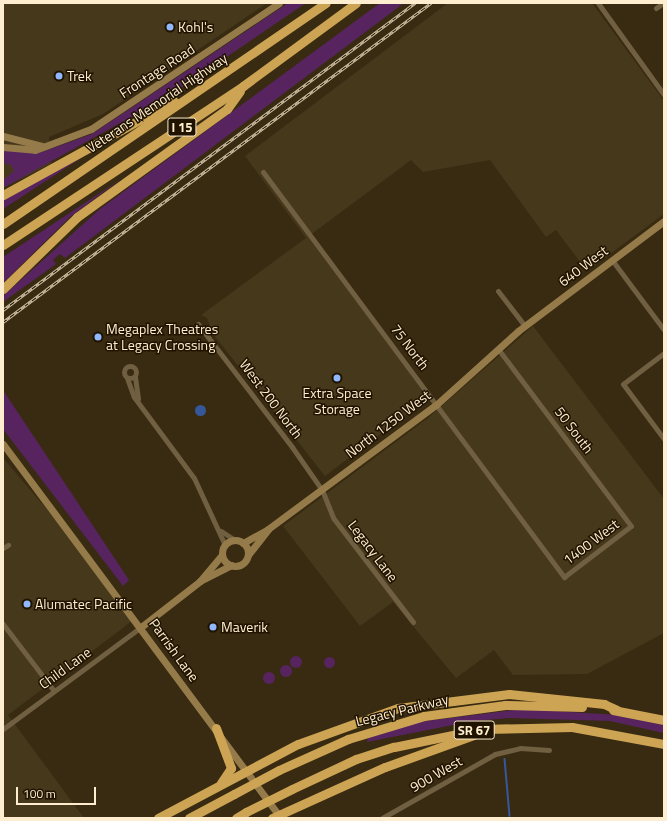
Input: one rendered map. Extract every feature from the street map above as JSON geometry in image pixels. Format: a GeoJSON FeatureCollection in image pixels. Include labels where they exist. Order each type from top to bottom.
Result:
{"type":"FeatureCollection","features":[{"type":"Feature","properties":{"kind":"highway","name":"Veterans Memorial Highway"},"geometry":{"type":"LineString","coordinates":[[3,224],[326,3]]}},
{"type":"Feature","properties":{"kind":"highway","name":"I 15"},"geometry":{"type":"LineString","coordinates":[[3,245],[243,86],[356,3]]}},
{"type":"Feature","properties":{"kind":"highway"},"geometry":{"type":"LineString","coordinates":[[3,195],[221,76]]}},
{"type":"Feature","properties":{"kind":"highway"},"geometry":{"type":"LineString","coordinates":[[3,289],[77,217],[227,109],[243,86]]}},
{"type":"Feature","properties":{"kind":"highway"},"geometry":{"type":"LineString","coordinates":[[159,817],[331,730],[417,704],[509,694],[604,704],[617,710]]}},
{"type":"Feature","properties":{"kind":"highway","name":"Legacy Parkway"},"geometry":{"type":"LineString","coordinates":[[189,818],[279,770],[348,739],[424,716],[506,705],[554,704],[617,710],[664,720]]}},
{"type":"Feature","properties":{"kind":"highway"},"geometry":{"type":"LineString","coordinates":[[275,816],[434,747],[477,734],[535,726]]}},
{"type":"Feature","properties":{"kind":"highway","name":"SR 67"},"geometry":{"type":"LineString","coordinates":[[236,818],[292,789],[356,759],[408,743],[469,730],[535,726],[601,730],[664,744]]}},
{"type":"Feature","properties":{"kind":"highway"},"geometry":{"type":"LineString","coordinates":[[159,817],[230,774],[231,763],[219,743],[216,728]]}},
{"type":"Feature","properties":{"kind":"highway"},"geometry":{"type":"LineString","coordinates":[[229,746],[236,766],[229,782]]}},
{"type":"Feature","properties":{"kind":"street","name":"Frontage Road"},"geometry":{"type":"LineString","coordinates":[[3,147],[30,151],[91,129],[279,3]]}},
{"type":"Feature","properties":{"kind":"street"},"geometry":{"type":"LineString","coordinates":[[598,3],[664,95]]}},
{"type":"Feature","properties":{"kind":"street"},"geometry":{"type":"LineString","coordinates":[[656,8],[663,3]]}},
{"type":"Feature","properties":{"kind":"street"},"geometry":{"type":"LineString","coordinates":[[3,136],[42,146]]}},
{"type":"Feature","properties":{"kind":"street","name":"75 North"},"geometry":{"type":"LineString","coordinates":[[263,172],[437,404],[564,577]]}},
{"type":"Feature","properties":{"kind":"street","name":"640 West"},"geometry":{"type":"LineString","coordinates":[[518,331],[664,221]]}},
{"type":"Feature","properties":{"kind":"street"},"geometry":{"type":"LineString","coordinates":[[612,260],[664,330]]}},
{"type":"Feature","properties":{"kind":"street"},"geometry":{"type":"LineString","coordinates":[[498,292],[525,326]]}},
{"type":"Feature","properties":{"kind":"street","name":"West 200 North"},"geometry":{"type":"LineString","coordinates":[[198,324],[322,490]]}},
{"type":"Feature","properties":{"kind":"street","name":"North 1250 West"},"geometry":{"type":"LineString","coordinates":[[243,543],[268,529],[437,404],[518,331]]}},
{"type":"Feature","properties":{"kind":"street","name":"50 South"},"geometry":{"type":"LineString","coordinates":[[498,349],[632,526]]}},
{"type":"Feature","properties":{"kind":"street"},"geometry":{"type":"LineString","coordinates":[[664,353],[623,384],[664,439]]}},
{"type":"Feature","properties":{"kind":"street"},"geometry":{"type":"LineString","coordinates":[[138,399],[135,377],[136,369],[130,366],[124,371],[138,399],[194,478],[221,530],[225,545],[222,555],[200,581]]}},
{"type":"Feature","properties":{"kind":"street"},"geometry":{"type":"LineString","coordinates":[[127,378],[135,377]]}},
{"type":"Feature","properties":{"kind":"street","name":"Parrish Lane"},"geometry":{"type":"LineString","coordinates":[[3,444],[216,728],[248,772],[275,816]]}},
{"type":"Feature","properties":{"kind":"street","name":"Legacy Lane"},"geometry":{"type":"LineString","coordinates":[[322,490],[334,519],[413,622]]}},
{"type":"Feature","properties":{"kind":"street","name":"1400 West"},"geometry":{"type":"LineString","coordinates":[[564,577],[632,526]]}},
{"type":"Feature","properties":{"kind":"street","name":"North 1250 West"},"geometry":{"type":"LineString","coordinates":[[248,555],[268,529]]}},
{"type":"Feature","properties":{"kind":"street"},"geometry":{"type":"LineString","coordinates":[[141,627],[200,581],[231,565],[243,563],[248,555],[243,543],[235,540],[221,530]]}},
{"type":"Feature","properties":{"kind":"street"},"geometry":{"type":"LineString","coordinates":[[225,545],[235,540]]}},
{"type":"Feature","properties":{"kind":"street"},"geometry":{"type":"LineString","coordinates":[[222,555],[231,565]]}},
{"type":"Feature","properties":{"kind":"street"},"geometry":{"type":"LineString","coordinates":[[3,624],[54,690]]}},
{"type":"Feature","properties":{"kind":"street","name":"Child Lane"},"geometry":{"type":"LineString","coordinates":[[3,729],[141,627]]}},
{"type":"Feature","properties":{"kind":"street","name":"900 West"},"geometry":{"type":"LineString","coordinates":[[382,818],[495,754],[520,748],[549,750]]}},
{"type":"Feature","properties":{"kind":"shaded area"},"geometry":{"type":"Polygon","coordinates":[[[3,3],[267,3],[103,114],[49,137],[51,164],[3,188],[3,3]]]}},
{"type":"Feature","properties":{"kind":"shaded area"},"geometry":{"type":"Polygon","coordinates":[[[288,3],[306,3],[169,96],[3,188],[3,180],[14,171],[11,165],[3,163],[3,150],[42,152],[92,134],[288,3]]]}},
{"type":"Feature","properties":{"kind":"shaded area"},"geometry":{"type":"Polygon","coordinates":[[[380,3],[404,3],[65,258],[60,254],[53,260],[56,264],[3,302],[3,296],[100,209],[380,3]]]}},
{"type":"Feature","properties":{"kind":"shaded area"},"geometry":{"type":"Polygon","coordinates":[[[448,3],[592,3],[664,101],[664,214],[587,271],[556,230],[546,237],[490,160],[423,172],[411,160],[309,236],[429,397],[325,476],[213,334],[207,318],[201,315],[306,238],[245,156],[448,3]]]}},
{"type":"Feature","properties":{"kind":"shaded area"},"geometry":{"type":"Polygon","coordinates":[[[82,157],[81,158],[3,209],[3,199],[82,157]]]}},
{"type":"Feature","properties":{"kind":"shaded area"},"geometry":{"type":"Polygon","coordinates":[[[121,179],[70,217],[3,283],[3,257],[121,179]]]}},
{"type":"Feature","properties":{"kind":"shaded area"},"geometry":{"type":"Polygon","coordinates":[[[533,326],[664,499],[664,633],[587,674],[513,675],[494,650],[456,678],[393,602],[360,626],[283,526],[428,418],[533,326]]]}},
{"type":"Feature","properties":{"kind":"shaded area"},"geometry":{"type":"Polygon","coordinates":[[[3,390],[129,580],[123,586],[3,429],[3,390]]]}},
{"type":"Feature","properties":{"kind":"shaded area"},"geometry":{"type":"Polygon","coordinates":[[[3,458],[56,520],[132,621],[8,715],[84,818],[3,818],[3,458]]]}},
{"type":"Feature","properties":{"kind":"shaded area"},"geometry":{"type":"Polygon","coordinates":[[[296,656],[300,658],[302,662],[300,666],[296,668],[292,666],[290,662],[292,658],[296,656]]]}},
{"type":"Feature","properties":{"kind":"shaded area"},"geometry":{"type":"Polygon","coordinates":[[[327,657],[331,657],[333,658],[333,666],[327,667],[324,664],[324,660],[327,657]]]}},
{"type":"Feature","properties":{"kind":"shaded area"},"geometry":{"type":"Polygon","coordinates":[[[284,665],[288,665],[292,671],[288,677],[284,677],[280,673],[280,669],[284,665]]]}},
{"type":"Feature","properties":{"kind":"shaded area"},"geometry":{"type":"Polygon","coordinates":[[[267,672],[271,672],[275,678],[271,684],[267,684],[263,680],[263,676],[267,672]]]}},
{"type":"Feature","properties":{"kind":"shaded area"},"geometry":{"type":"Polygon","coordinates":[[[521,709],[619,715],[664,725],[664,733],[610,721],[509,718],[473,721],[367,742],[368,738],[417,722],[521,709]]]}},
{"type":"Feature","properties":{"kind":"water"},"geometry":{"type":"Polygon","coordinates":[[[198,405],[202,405],[204,406],[204,414],[198,415],[195,412],[195,408],[198,405]]]}},
{"type":"Feature","properties":{"kind":"waterway"},"geometry":{"type":"LineString","coordinates":[[505,759],[510,816]]}},
{"type":"Feature","properties":{"kind":"railway"},"geometry":{"type":"LineString","coordinates":[[3,310],[415,3]]}},
{"type":"Feature","properties":{"kind":"railway"},"geometry":{"type":"LineString","coordinates":[[3,322],[431,3]]}},
{"type":"Feature","properties":{"kind":"place","name":"Kohl's"},"geometry":{"type":"Point","coordinates":[170,27]}},
{"type":"Feature","properties":{"kind":"place","name":"Trek"},"geometry":{"type":"Point","coordinates":[59,76]}},
{"type":"Feature","properties":{"kind":"place","name":"Megaplex Theatres at Legacy Crossing"},"geometry":{"type":"Point","coordinates":[98,337]}},
{"type":"Feature","properties":{"kind":"place","name":"Extra Space Storage"},"geometry":{"type":"Point","coordinates":[337,378]}},
{"type":"Feature","properties":{"kind":"place","name":"Alumatec Pacific"},"geometry":{"type":"Point","coordinates":[27,604]}},
{"type":"Feature","properties":{"kind":"place","name":"Maverik"},"geometry":{"type":"Point","coordinates":[213,627]}}]}
